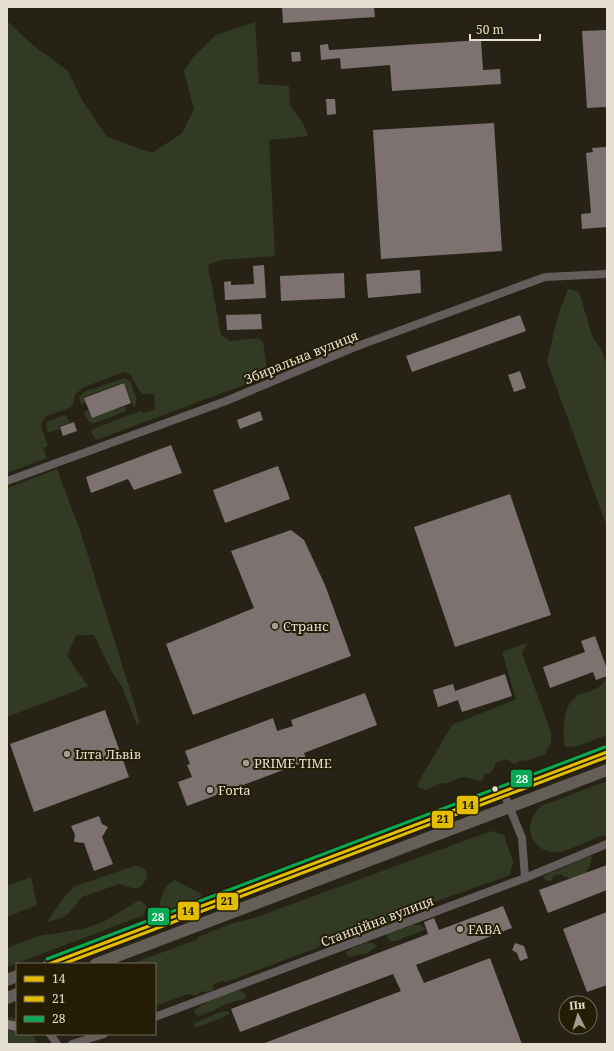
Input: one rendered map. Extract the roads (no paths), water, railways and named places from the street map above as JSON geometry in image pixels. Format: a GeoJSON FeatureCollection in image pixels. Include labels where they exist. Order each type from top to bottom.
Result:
{"type":"FeatureCollection","features":[{"type":"Feature","properties":{"kind":"main road"},"geometry":{"type":"LineString","coordinates":[[52,963],[607,752]]}},
{"type":"Feature","properties":{"kind":"main road"},"geometry":{"type":"LineString","coordinates":[[99,963],[607,770]]}},
{"type":"Feature","properties":{"kind":"street","name":"Збиральна вулиця"},"geometry":{"type":"LineString","coordinates":[[7,481],[226,401],[355,347],[545,277],[607,274]]}},
{"type":"Feature","properties":{"kind":"street"},"geometry":{"type":"LineString","coordinates":[[503,791],[522,838],[525,878]]}},
{"type":"Feature","properties":{"kind":"street","name":"Станційна вулиця"},"geometry":{"type":"LineString","coordinates":[[156,1018],[525,878],[607,844]]}},
{"type":"Feature","properties":{"kind":"street"},"geometry":{"type":"LineString","coordinates":[[7,989],[16,994]]}},
{"type":"Feature","properties":{"kind":"street"},"geometry":{"type":"LineString","coordinates":[[51,1035],[57,1044]]}},
{"type":"Feature","properties":{"kind":"street"},"geometry":{"type":"LineString","coordinates":[[72,1044],[101,1035]]}},
{"type":"Feature","properties":{"kind":"place","name":"Странс"},"geometry":{"type":"Point","coordinates":[275,626]}},
{"type":"Feature","properties":{"kind":"place","name":"Ілта Львів"},"geometry":{"type":"Point","coordinates":[67,754]}},
{"type":"Feature","properties":{"kind":"place","name":"PRIME TIME"},"geometry":{"type":"Point","coordinates":[246,763]}},
{"type":"Feature","properties":{"kind":"place","name":"Forta"},"geometry":{"type":"Point","coordinates":[210,790]}},
{"type":"Feature","properties":{"kind":"place","name":"FABA"},"geometry":{"type":"Point","coordinates":[460,929]}}]}
